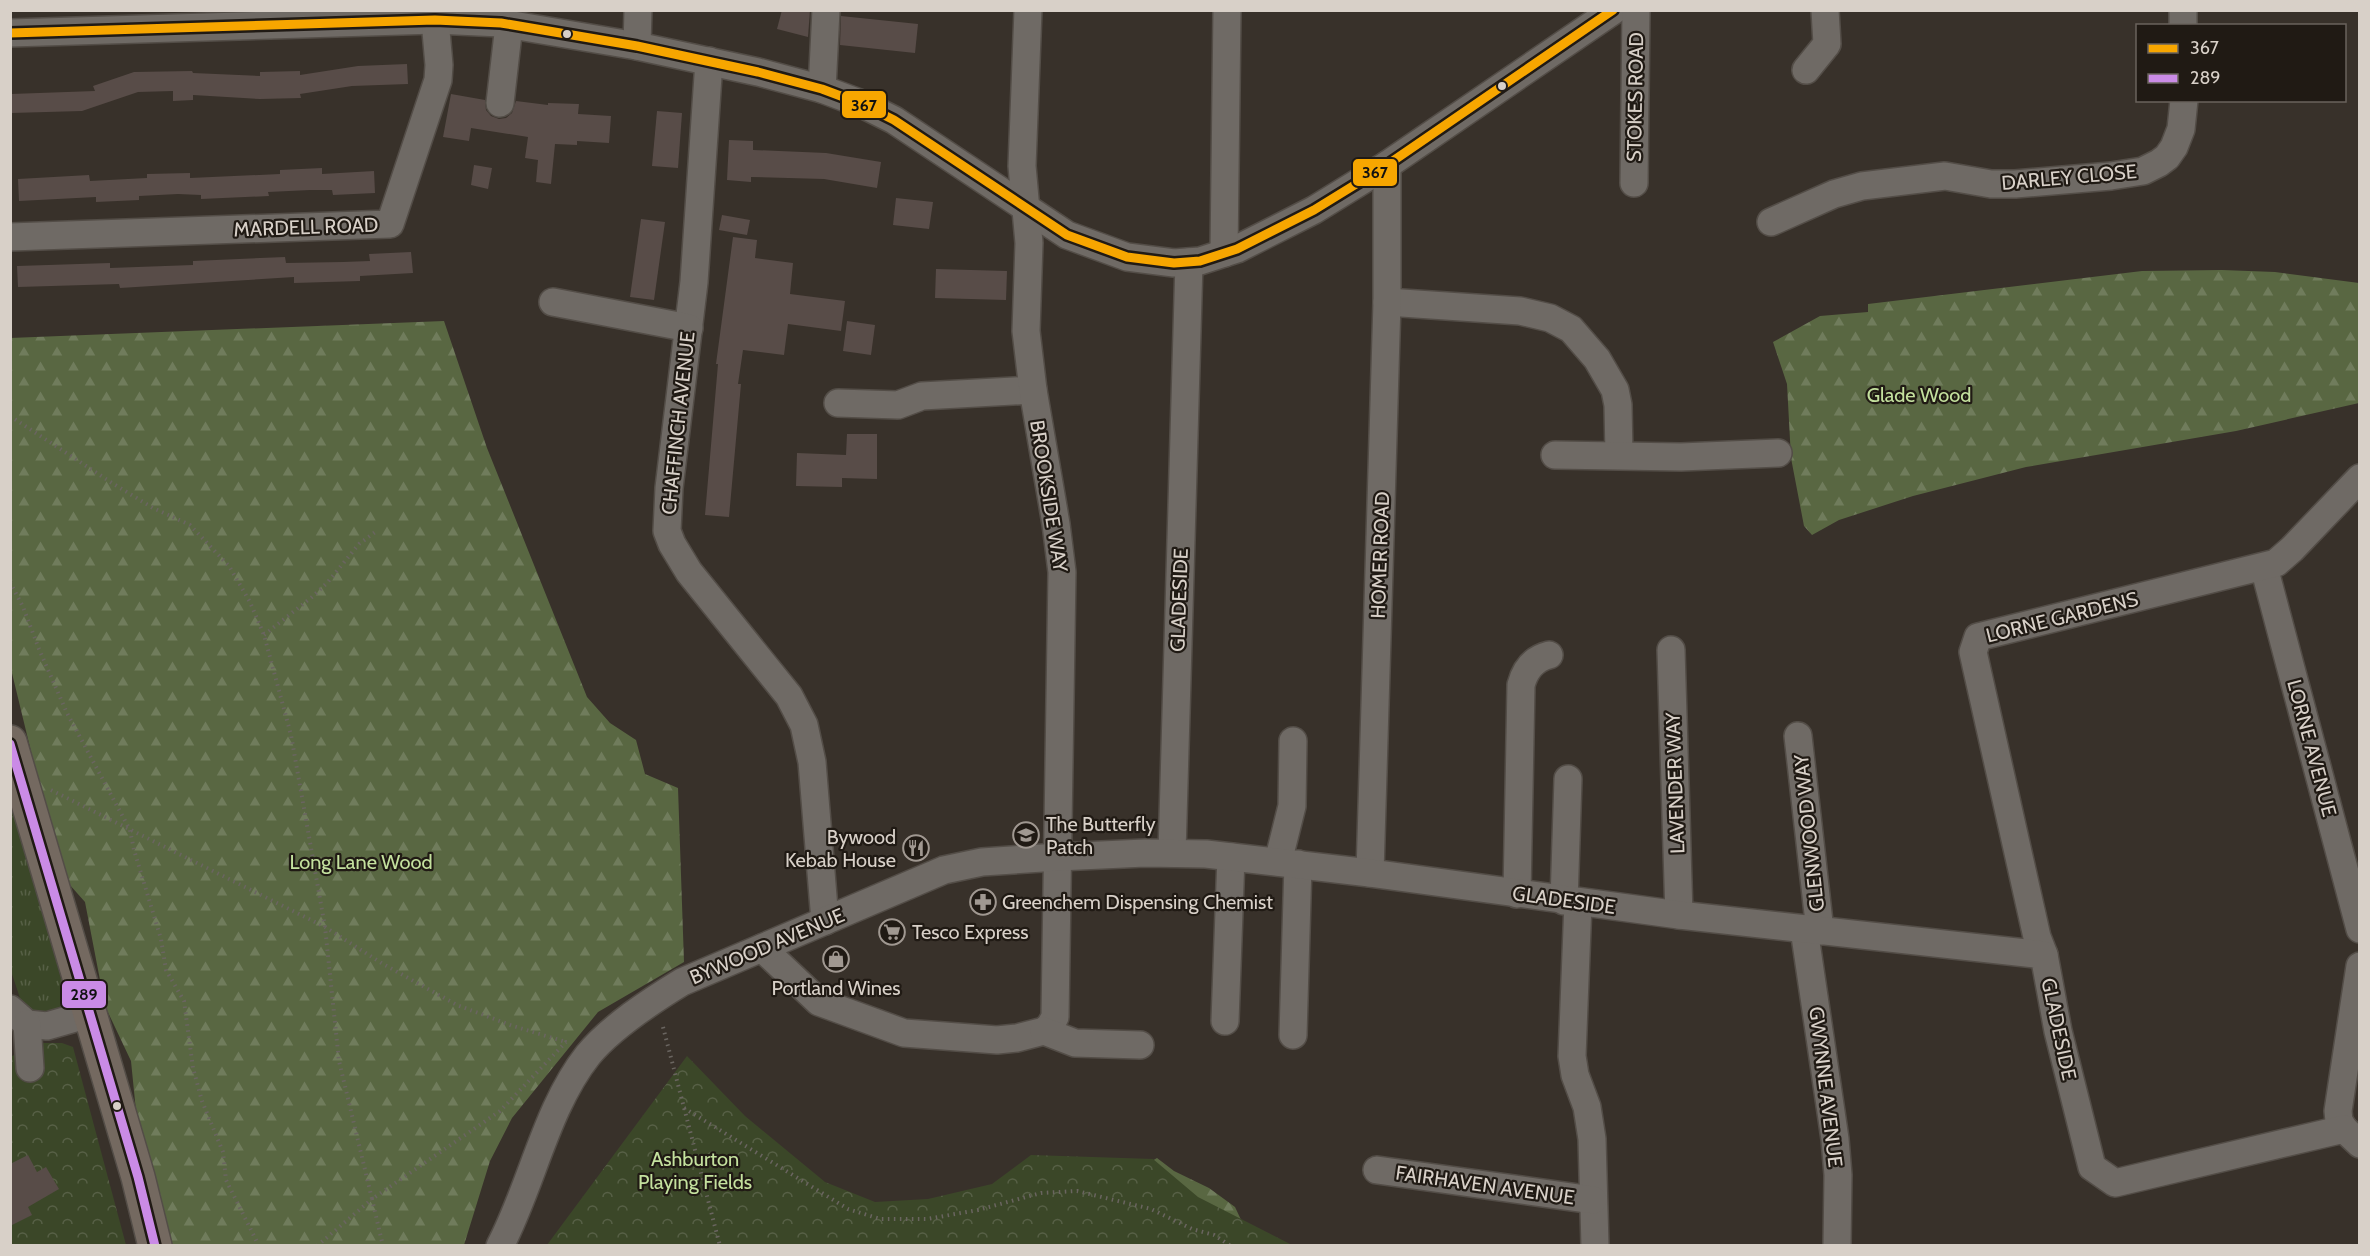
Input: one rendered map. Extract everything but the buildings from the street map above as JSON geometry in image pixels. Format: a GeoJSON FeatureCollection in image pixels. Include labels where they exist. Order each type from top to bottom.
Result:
{"type":"FeatureCollection","features":[{"type":"Feature","properties":{"kind":"main road"},"geometry":{"type":"LineString","coordinates":[[10,742],[138,1177],[155,1245]]}},
{"type":"Feature","properties":{"kind":"street"},"geometry":{"type":"LineString","coordinates":[[637,46],[638,10]]}},
{"type":"Feature","properties":{"kind":"street"},"geometry":{"type":"LineString","coordinates":[[822,89],[826,10]]}},
{"type":"Feature","properties":{"kind":"street","name":"BROOKSIDE WAY"},"geometry":{"type":"LineString","coordinates":[[1028,10],[1022,166],[1029,243],[1026,331],[1062,572],[1055,1017],[1044,1031]]}},
{"type":"Feature","properties":{"kind":"street"},"geometry":{"type":"LineString","coordinates":[[1224,253],[1227,10]]}},
{"type":"Feature","properties":{"kind":"street"},"geometry":{"type":"LineString","coordinates":[[10,33],[435,20],[509,25],[637,46],[822,89],[862,104],[894,120],[1055,229],[1100,248],[1150,261],[1189,262],[1251,243],[1298,220],[1387,165],[1614,10]]}},
{"type":"Feature","properties":{"kind":"street","name":"STOKES ROAD"},"geometry":{"type":"LineString","coordinates":[[1634,183],[1636,10]]}},
{"type":"Feature","properties":{"kind":"street"},"geometry":{"type":"LineString","coordinates":[[1806,70],[1827,44],[1825,10]]}},
{"type":"Feature","properties":{"kind":"street","name":"MARDELL ROAD"},"geometry":{"type":"LineString","coordinates":[[10,237],[390,224],[438,80],[435,20]]}},
{"type":"Feature","properties":{"kind":"street"},"geometry":{"type":"LineString","coordinates":[[500,103],[509,25]]}},
{"type":"Feature","properties":{"kind":"street","name":"CHAFFINCH AVENUE"},"geometry":{"type":"LineString","coordinates":[[709,61],[698,236],[667,503],[667,531],[689,572],[789,696],[804,725],[812,762],[825,921]]}},
{"type":"Feature","properties":{"kind":"street","name":"DARLEY CLOSE"},"geometry":{"type":"LineString","coordinates":[[1771,222],[1834,194],[1862,186],[1945,176],[1991,184],[2015,184],[2143,171],[2168,157],[2174,147],[2181,129],[2184,102]]}},
{"type":"Feature","properties":{"kind":"street","name":"HOMER ROAD"},"geometry":{"type":"LineString","coordinates":[[1370,873],[1387,302],[1387,165]]}},
{"type":"Feature","properties":{"kind":"street","name":"GLADESIDE"},"geometry":{"type":"LineString","coordinates":[[1189,262],[1172,853],[1288,863],[1571,902],[2044,956],[2058,1030],[2092,1167],[2115,1183],[2352,1136]]}},
{"type":"Feature","properties":{"kind":"street"},"geometry":{"type":"LineString","coordinates":[[553,302],[689,328]]}},
{"type":"Feature","properties":{"kind":"street"},"geometry":{"type":"LineString","coordinates":[[1387,302],[1521,311],[1550,318],[1571,329],[1590,349],[1615,390],[1618,405],[1618,455]]}},
{"type":"Feature","properties":{"kind":"street"},"geometry":{"type":"LineString","coordinates":[[838,403],[898,405],[922,396],[1033,390]]}},
{"type":"Feature","properties":{"kind":"street"},"geometry":{"type":"LineString","coordinates":[[1555,455],[1672,457],[1778,453]]}},
{"type":"Feature","properties":{"kind":"street","name":"LORNE GARDENS"},"geometry":{"type":"LineString","coordinates":[[2044,956],[2037,937],[1973,652],[1978,637],[2265,567],[2283,558],[2360,478]]}},
{"type":"Feature","properties":{"kind":"street","name":"LORNE AVENUE"},"geometry":{"type":"LineString","coordinates":[[2265,567],[2360,929]]}},
{"type":"Feature","properties":{"kind":"street","name":"LAVENDER WAY"},"geometry":{"type":"LineString","coordinates":[[1671,650],[1679,915]]}},
{"type":"Feature","properties":{"kind":"street"},"geometry":{"type":"LineString","coordinates":[[1517,894],[1521,685],[1529,667],[1542,657],[1549,655]]}},
{"type":"Feature","properties":{"kind":"street","name":"GLENWOOD WAY"},"geometry":{"type":"LineString","coordinates":[[1798,736],[1812,930]]}},
{"type":"Feature","properties":{"kind":"street"},"geometry":{"type":"LineString","coordinates":[[1293,741],[1288,863],[1293,1035]]}},
{"type":"Feature","properties":{"kind":"street","name":"FAIRHAVEN AVENUE"},"geometry":{"type":"LineString","coordinates":[[1568,778],[1572,1056],[1575,1075],[1587,1107],[1592,1139],[1595,1245]]}},
{"type":"Feature","properties":{"kind":"street","name":"BYWOOD AVENUE"},"geometry":{"type":"LineString","coordinates":[[500,1245],[560,1104],[580,1065],[593,1049],[639,1011],[682,982],[944,870],[982,862],[1172,853]]}},
{"type":"Feature","properties":{"kind":"street"},"geometry":{"type":"LineString","coordinates":[[1225,1020],[1231,857]]}},
{"type":"Feature","properties":{"kind":"street","name":"GWYNNE AVENUE"},"geometry":{"type":"LineString","coordinates":[[1812,930],[1838,1175],[1837,1245]]}},
{"type":"Feature","properties":{"kind":"street"},"geometry":{"type":"LineString","coordinates":[[762,948],[819,1002],[904,1033],[997,1040],[1044,1031],[1075,1043],[1140,1045]]}},
{"type":"Feature","properties":{"kind":"street"},"geometry":{"type":"LineString","coordinates":[[2352,1136],[2339,1121],[2338,1111],[2360,966]]}},
{"type":"Feature","properties":{"kind":"street"},"geometry":{"type":"LineString","coordinates":[[19,1016],[47,1026],[89,1014]]}},
{"type":"Feature","properties":{"kind":"street"},"geometry":{"type":"LineString","coordinates":[[19,1016],[30,1068]]}},
{"type":"Feature","properties":{"kind":"street","name":"FAIRHAVEN AVENUE"},"geometry":{"type":"LineString","coordinates":[[1377,1170],[1593,1200]]}},
{"type":"Feature","properties":{"kind":"path"},"geometry":{"type":"LineString","coordinates":[[10,416],[128,493],[153,508],[190,525],[228,566],[250,602],[264,635],[291,735],[326,927],[339,1061],[382,1245]]}},
{"type":"Feature","properties":{"kind":"path"},"geometry":{"type":"LineString","coordinates":[[264,635],[312,597],[327,583],[359,544],[378,530]]}},
{"type":"Feature","properties":{"kind":"path"},"geometry":{"type":"LineString","coordinates":[[10,582],[23,607],[67,713],[104,786],[130,830],[161,939],[166,970],[184,1001],[194,1068],[202,1101],[223,1152],[226,1180],[259,1245]]}},
{"type":"Feature","properties":{"kind":"path"},"geometry":{"type":"LineString","coordinates":[[20,775],[326,927],[383,964],[457,1005],[513,1026],[593,1049]]}},
{"type":"Feature","properties":{"kind":"path"},"geometry":{"type":"LineString","coordinates":[[663,1027],[720,1245]]}},
{"type":"Feature","properties":{"kind":"path"},"geometry":{"type":"LineString","coordinates":[[317,1245],[372,1199],[500,1110],[566,1042]]}},
{"type":"Feature","properties":{"kind":"path"},"geometry":{"type":"LineString","coordinates":[[684,1108],[848,1209],[880,1219],[927,1219],[978,1210],[1041,1193],[1077,1191],[1151,1209],[1192,1229],[1214,1235],[1231,1245]]}},
{"type":"Feature","properties":{"kind":"green space","name":"Glade Wood"},"geometry":{"type":"Polygon","coordinates":[[[2142,271],[2275,272],[2359,283],[2359,403],[2236,431],[2026,467],[1913,496],[1839,520],[1812,535],[1804,526],[1791,458],[1787,384],[1773,342],[1820,316],[1868,312],[1868,304],[2142,271]]]}},
{"type":"Feature","properties":{"kind":"green space","name":"Long Lane Wood"},"geometry":{"type":"Polygon","coordinates":[[[444,321],[487,448],[587,697],[610,723],[636,740],[645,774],[678,788],[684,962],[598,1012],[512,1118],[490,1161],[464,1245],[172,1245],[139,1141],[131,1061],[105,1006],[85,902],[61,875],[11,669],[10,338],[444,321]]]}},
{"type":"Feature","properties":{"kind":"green space"},"geometry":{"type":"Polygon","coordinates":[[[10,793],[68,1004],[49,1012],[31,1011],[21,1001],[11,971],[10,793]]]}},
{"type":"Feature","properties":{"kind":"green space"},"geometry":{"type":"Polygon","coordinates":[[[40,1043],[62,1043],[73,1047],[126,1245],[11,1245],[10,1057],[40,1043]]]}},
{"type":"Feature","properties":{"kind":"green space","name":"Ashburton Playing Fields"},"geometry":{"type":"Polygon","coordinates":[[[687,1056],[745,1116],[825,1182],[875,1202],[928,1199],[992,1184],[1031,1155],[1153,1159],[1198,1197],[1292,1245],[547,1245],[687,1056]]]}},
{"type":"Feature","properties":{"kind":"green space"},"geometry":{"type":"Polygon","coordinates":[[[1157,1158],[1174,1171],[1209,1188],[1235,1207],[1250,1239],[1140,1168],[1157,1158]]]}},
{"type":"Feature","properties":{"kind":"transit line","name":"367"},"geometry":{"type":"LineString","coordinates":[[10,33],[435,20],[501,23],[637,46],[758,72],[822,89],[862,104],[894,120],[1067,235],[1127,257],[1174,263],[1200,261],[1237,249],[1314,210],[1387,165],[1613,10]]}},
{"type":"Feature","properties":{"kind":"transit line","name":"289"},"geometry":{"type":"LineString","coordinates":[[10,744],[138,1177],[155,1246]]}},
{"type":"Feature","properties":{"kind":"place","name":"The Butterfly Patch"},"geometry":{"type":"Point","coordinates":[1026,835]}},
{"type":"Feature","properties":{"kind":"place","name":"Bywood Kebab House"},"geometry":{"type":"Point","coordinates":[916,848]}},
{"type":"Feature","properties":{"kind":"place","name":"Greenchem Dispensing Chemist"},"geometry":{"type":"Point","coordinates":[983,902]}},
{"type":"Feature","properties":{"kind":"place","name":"Tesco Express"},"geometry":{"type":"Point","coordinates":[892,932]}},
{"type":"Feature","properties":{"kind":"place","name":"Portland Wines"},"geometry":{"type":"Point","coordinates":[836,959]}}]}
